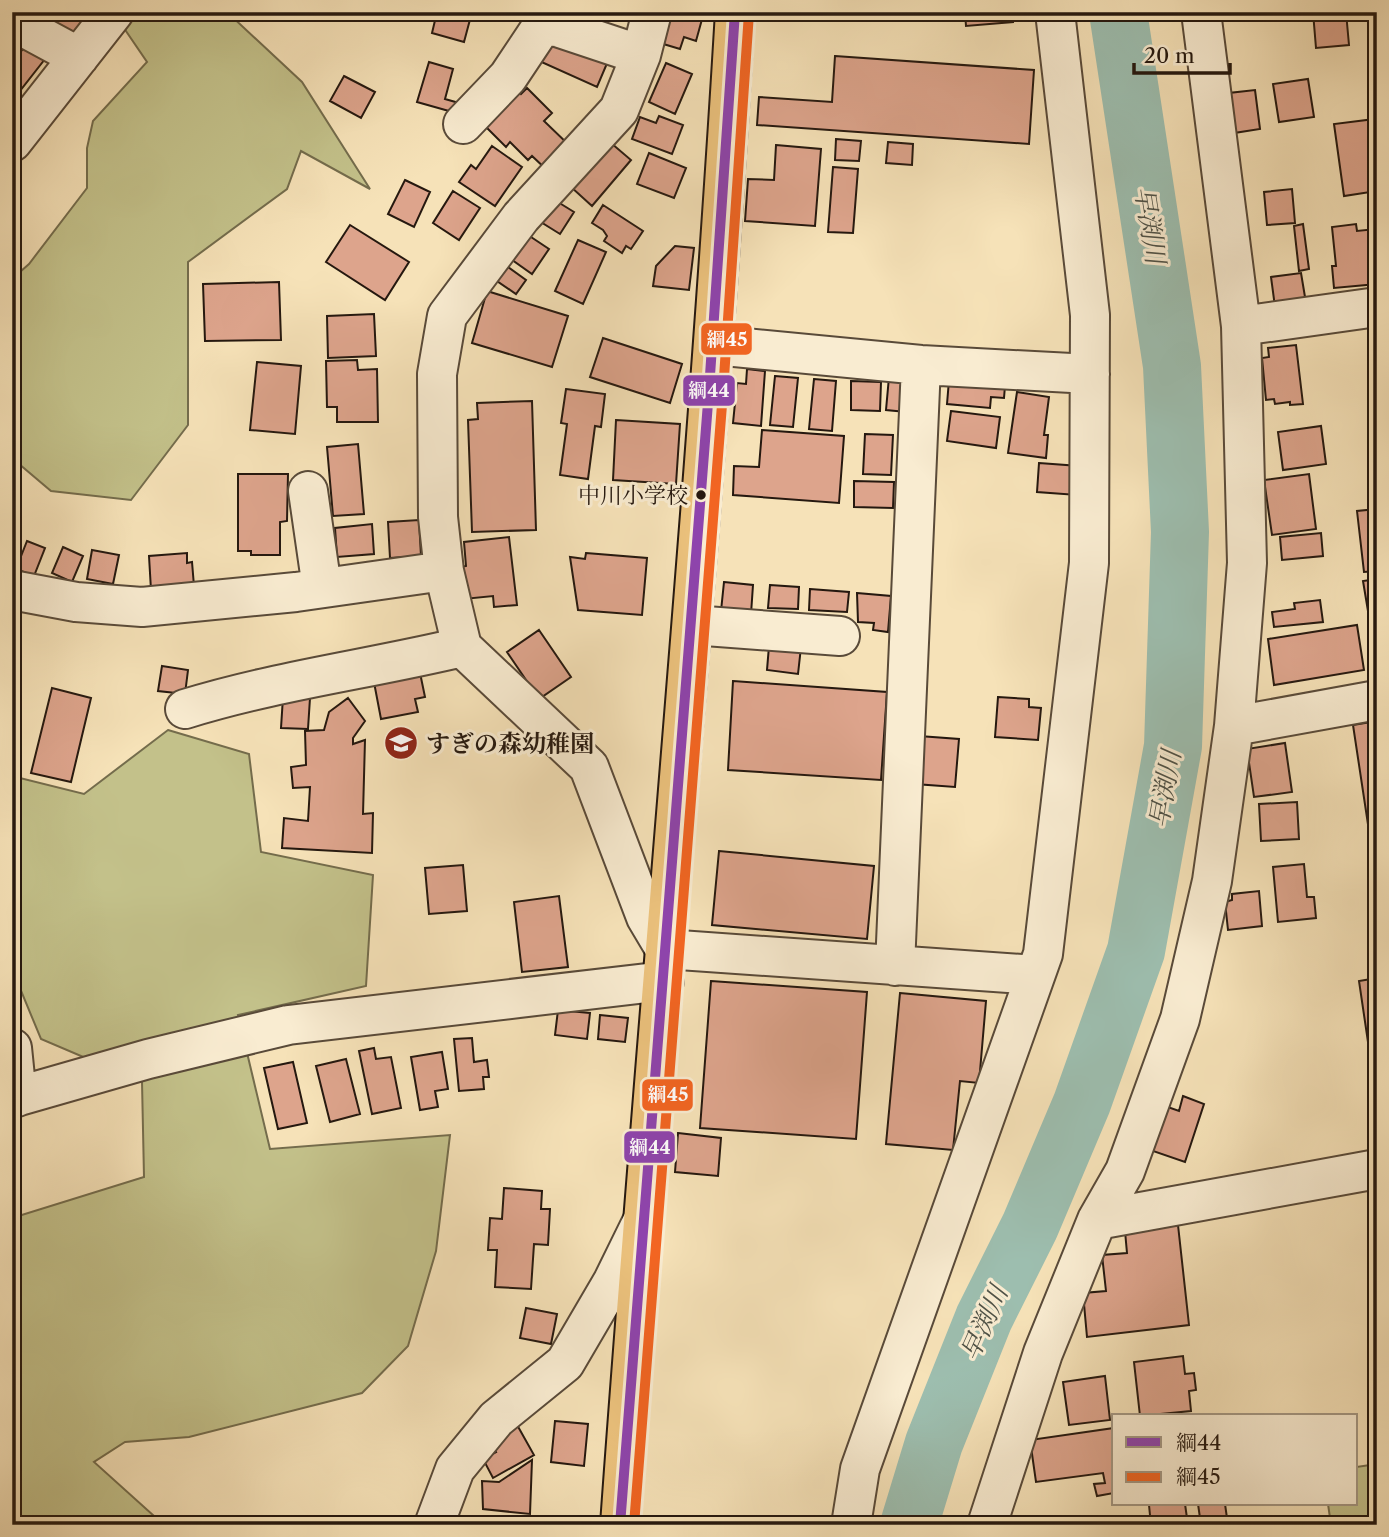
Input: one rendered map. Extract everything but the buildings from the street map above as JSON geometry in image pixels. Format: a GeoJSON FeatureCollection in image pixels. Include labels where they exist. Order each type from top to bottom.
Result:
{"type":"FeatureCollection","features":[{"type":"Feature","properties":{"kind":"main road"},"geometry":{"type":"LineString","coordinates":[[620,1525],[642,1222],[714,345],[735,12]]}},
{"type":"Feature","properties":{"kind":"street"},"geometry":{"type":"LineString","coordinates":[[12,142],[114,12]]}},
{"type":"Feature","properties":{"kind":"street"},"geometry":{"type":"LineString","coordinates":[[652,12],[641,55],[619,110],[521,218],[447,316],[437,374],[438,517],[444,571],[461,647],[590,767],[664,965]]}},
{"type":"Feature","properties":{"kind":"street"},"geometry":{"type":"LineString","coordinates":[[851,1525],[860,1469],[1043,954],[1089,563],[1090,315],[1055,12]]}},
{"type":"Feature","properties":{"kind":"street"},"geometry":{"type":"LineString","coordinates":[[987,1525],[1043,1353],[1097,1220],[1125,1171],[1180,1019],[1212,881],[1234,726],[1247,563],[1241,326],[1201,12]]}},
{"type":"Feature","properties":{"kind":"street"},"geometry":{"type":"LineString","coordinates":[[463,124],[508,77],[542,26],[557,20],[641,55]]}},
{"type":"Feature","properties":{"kind":"street"},"geometry":{"type":"LineString","coordinates":[[12,28],[16,23],[79,57]]}},
{"type":"Feature","properties":{"kind":"street"},"geometry":{"type":"LineString","coordinates":[[1241,326],[1377,307]]}},
{"type":"Feature","properties":{"kind":"street"},"geometry":{"type":"LineString","coordinates":[[714,345],[921,365],[1090,374]]}},
{"type":"Feature","properties":{"kind":"street"},"geometry":{"type":"LineString","coordinates":[[895,966],[921,365]]}},
{"type":"Feature","properties":{"kind":"street"},"geometry":{"type":"LineString","coordinates":[[308,491],[322,588]]}},
{"type":"Feature","properties":{"kind":"street"},"geometry":{"type":"LineString","coordinates":[[12,590],[76,601],[142,607],[322,588],[444,571]]}},
{"type":"Feature","properties":{"kind":"street"},"geometry":{"type":"LineString","coordinates":[[692,625],[840,636]]}},
{"type":"Feature","properties":{"kind":"street"},"geometry":{"type":"LineString","coordinates":[[185,709],[238,693],[367,669],[461,647]]}},
{"type":"Feature","properties":{"kind":"street"},"geometry":{"type":"LineString","coordinates":[[1234,726],[1377,700]]}},
{"type":"Feature","properties":{"kind":"street"},"geometry":{"type":"LineString","coordinates":[[12,1048],[14,1097],[148,1059],[288,1025],[664,965],[895,966],[1035,975]]}},
{"type":"Feature","properties":{"kind":"street"},"geometry":{"type":"LineString","coordinates":[[1097,1220],[1377,1170]]}},
{"type":"Feature","properties":{"kind":"street"},"geometry":{"type":"LineString","coordinates":[[434,1525],[455,1469],[496,1419],[565,1363],[613,1281],[642,1222]]}},
{"type":"Feature","properties":{"kind":"shaded area"},"geometry":{"type":"Polygon","coordinates":[[[113,12],[227,12],[302,82],[370,189],[301,151],[287,189],[188,262],[188,425],[131,500],[51,491],[12,458],[12,279],[29,264],[87,188],[87,148],[93,121],[147,62],[113,12]]]}},
{"type":"Feature","properties":{"kind":"shaded area"},"geometry":{"type":"Polygon","coordinates":[[[168,730],[249,754],[261,852],[373,875],[366,986],[238,1015],[270,1149],[450,1135],[436,1251],[408,1346],[362,1393],[189,1437],[125,1442],[94,1462],[164,1525],[12,1525],[12,1218],[144,1177],[142,1082],[41,1039],[12,969],[12,776],[84,794],[168,730]]]}},
{"type":"Feature","properties":{"kind":"shaded area"},"geometry":{"type":"Polygon","coordinates":[[[1377,1464],[1377,1525],[1331,1525],[1328,1506],[1358,1506],[1358,1467],[1377,1464]]]}},
{"type":"Feature","properties":{"kind":"waterway","name":"早渕川"},"geometry":{"type":"LineString","coordinates":[[909,1525],[934,1443],[984,1318],[1030,1226],[1082,1103],[1136,951],[1173,746],[1180,532],[1172,366],[1118,12]]}},
{"type":"Feature","properties":{"kind":"transit line","name":"綱44"},"geometry":{"type":"LineString","coordinates":[[620,1525],[709,390],[735,12]]}},
{"type":"Feature","properties":{"kind":"transit line","name":"綱45"},"geometry":{"type":"LineString","coordinates":[[634,1525],[723,392],[749,13]]}},
{"type":"Feature","properties":{"kind":"place","name":"中川小学校"},"geometry":{"type":"Point","coordinates":[701,495]}},
{"type":"Feature","properties":{"kind":"place","name":"すぎの森幼稚園"},"geometry":{"type":"Point","coordinates":[401,743]}}]}
